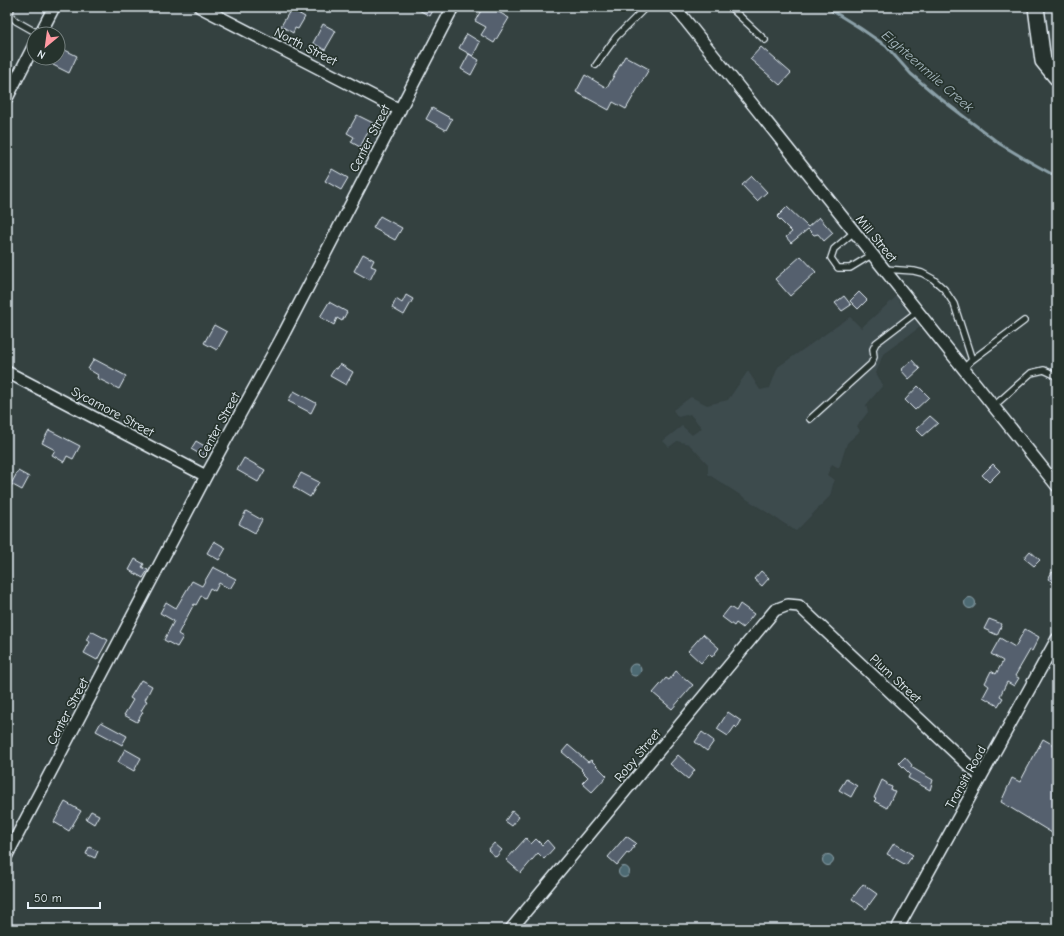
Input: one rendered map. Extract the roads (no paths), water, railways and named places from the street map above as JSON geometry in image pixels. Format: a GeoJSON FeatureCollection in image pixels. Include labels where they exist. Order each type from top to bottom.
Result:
{"type":"FeatureCollection","features":[{"type":"Feature","properties":{"kind":"street"},"geometry":{"type":"LineString","coordinates":[[44,26],[54,7]]}},
{"type":"Feature","properties":{"kind":"street","name":"North Street"},"geometry":{"type":"LineString","coordinates":[[200,7],[400,110]]}},
{"type":"Feature","properties":{"kind":"street","name":"Center Street"},"geometry":{"type":"LineString","coordinates":[[7,855],[206,476],[281,339],[453,7]]}},
{"type":"Feature","properties":{"kind":"street","name":"Mill Street"},"geometry":{"type":"LineString","coordinates":[[675,7],[1057,486]]}},
{"type":"Feature","properties":{"kind":"street"},"geometry":{"type":"LineString","coordinates":[[1036,7],[1043,61],[1057,78]]}},
{"type":"Feature","properties":{"kind":"street"},"geometry":{"type":"LineString","coordinates":[[7,98],[26,61]]}},
{"type":"Feature","properties":{"kind":"street","name":"Sycamore Street"},"geometry":{"type":"LineString","coordinates":[[7,372],[206,476]]}},
{"type":"Feature","properties":{"kind":"street","name":"Plum Street"},"geometry":{"type":"LineString","coordinates":[[788,605],[800,606],[981,777]]}},
{"type":"Feature","properties":{"kind":"street","name":"Roby Street"},"geometry":{"type":"LineString","coordinates":[[511,929],[775,610],[788,605]]}},
{"type":"Feature","properties":{"kind":"street","name":"Transit Road"},"geometry":{"type":"LineString","coordinates":[[897,929],[1057,639]]}},
{"type":"Feature","properties":{"kind":"lane"},"geometry":{"type":"LineString","coordinates":[[11,7],[10,15],[16,21],[26,26]]}},
{"type":"Feature","properties":{"kind":"lane"},"geometry":{"type":"LineString","coordinates":[[596,65],[616,37],[646,7]]}},
{"type":"Feature","properties":{"kind":"lane"},"geometry":{"type":"LineString","coordinates":[[730,7],[765,40]]}},
{"type":"Feature","properties":{"kind":"lane"},"geometry":{"type":"LineString","coordinates":[[854,232],[834,249],[831,258],[838,268],[850,268],[872,254]]}},
{"type":"Feature","properties":{"kind":"lane"},"geometry":{"type":"LineString","coordinates":[[885,269],[922,273],[933,279],[944,289],[954,304],[972,360]]}},
{"type":"Feature","properties":{"kind":"lane"},"geometry":{"type":"LineString","coordinates":[[810,418],[871,364],[874,357],[873,349],[876,343],[918,311]]}},
{"type":"Feature","properties":{"kind":"lane"},"geometry":{"type":"LineString","coordinates":[[964,368],[972,360],[1024,321]]}},
{"type":"Feature","properties":{"kind":"lane"},"geometry":{"type":"LineString","coordinates":[[994,406],[1030,373],[1044,370],[1057,376]]}},
{"type":"Feature","properties":{"kind":"water"},"geometry":{"type":"Polygon","coordinates":[[[970,597],[974,599],[976,603],[974,607],[970,609],[966,607],[964,603],[966,599],[970,597]]]}},
{"type":"Feature","properties":{"kind":"water"},"geometry":{"type":"Polygon","coordinates":[[[633,664],[637,664],[641,670],[637,676],[633,676],[629,672],[629,668],[633,664]]]}},
{"type":"Feature","properties":{"kind":"water"},"geometry":{"type":"Polygon","coordinates":[[[826,855],[830,855],[832,856],[832,864],[826,865],[823,862],[823,858],[826,855]]]}},
{"type":"Feature","properties":{"kind":"water"},"geometry":{"type":"Polygon","coordinates":[[[624,866],[628,868],[630,872],[628,876],[624,878],[620,876],[618,872],[620,868],[624,866]]]}},
{"type":"Feature","properties":{"kind":"waterway","name":"Eighteenmile Creek"},"geometry":{"type":"LineString","coordinates":[[826,7],[886,46],[911,74],[937,96],[1000,144],[1057,177]]}}]}
